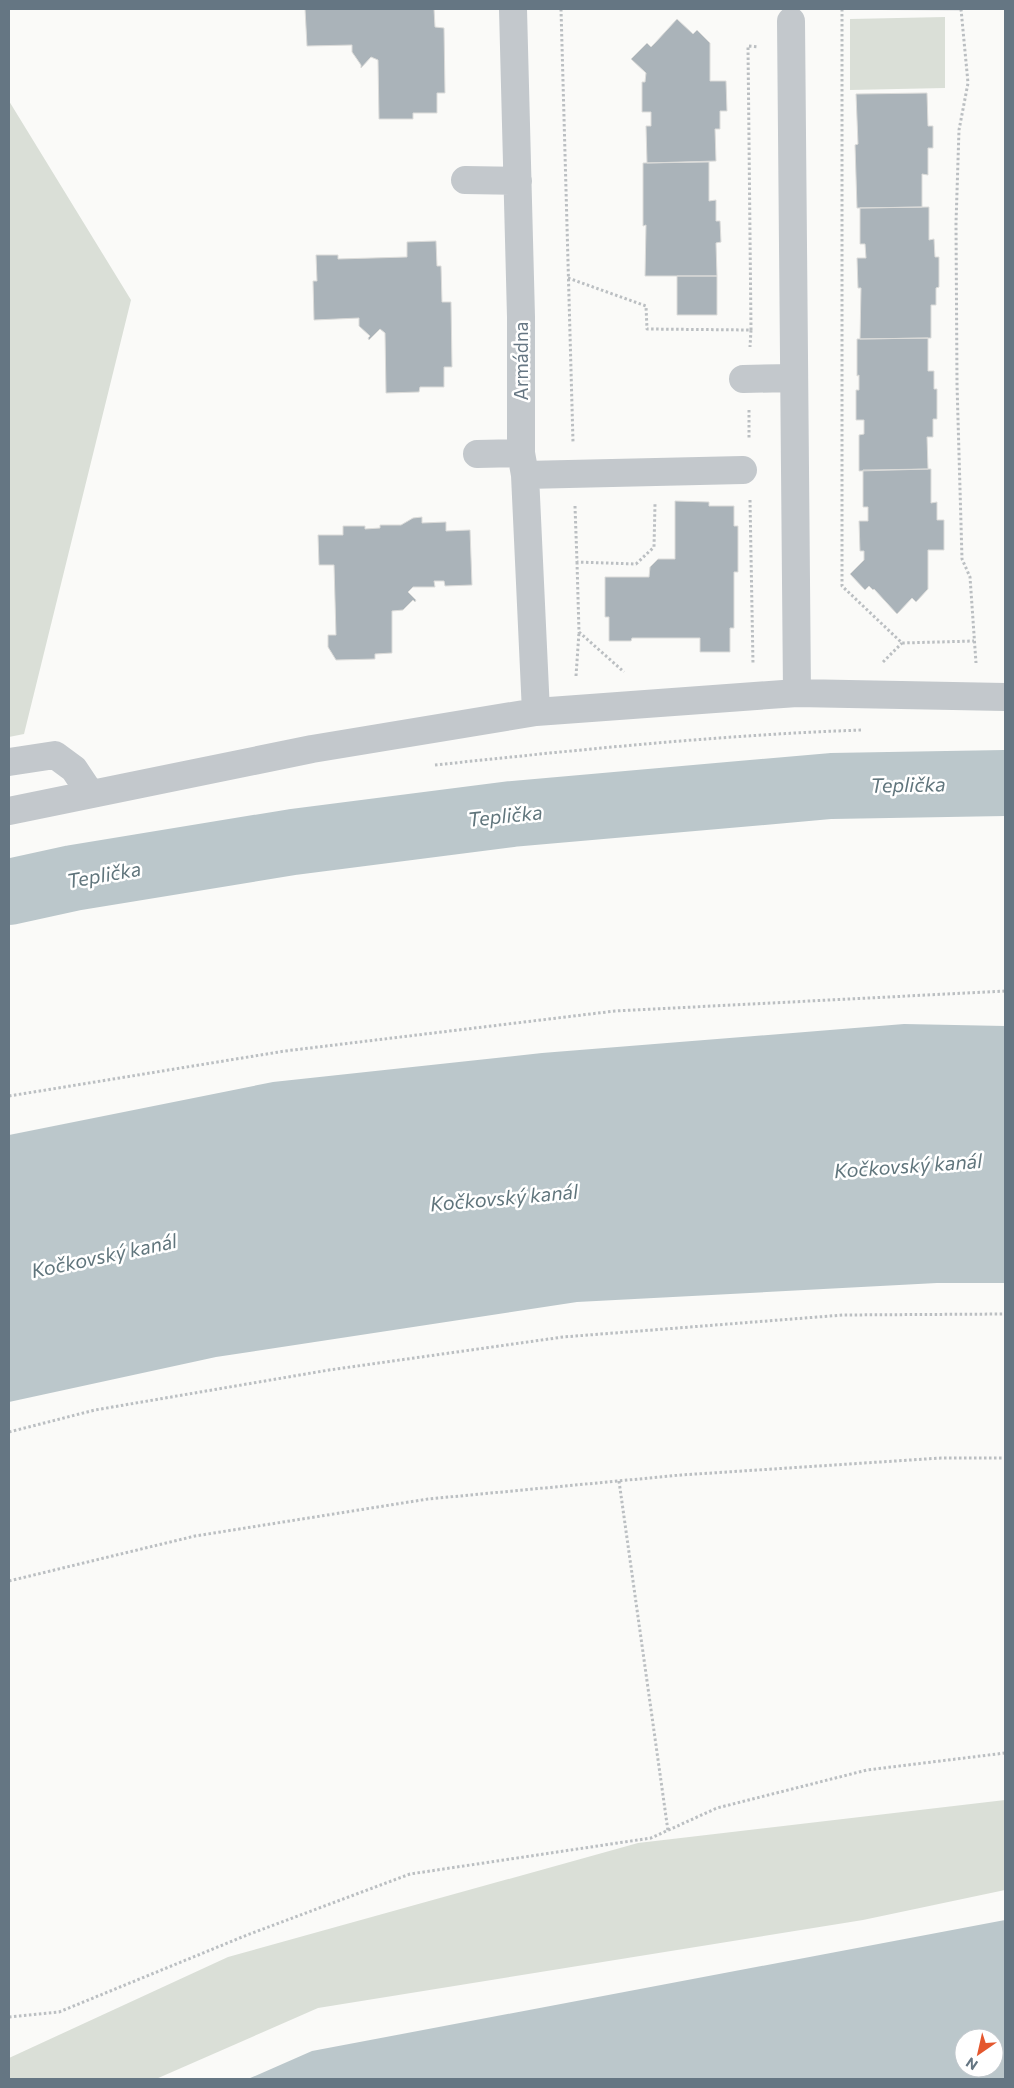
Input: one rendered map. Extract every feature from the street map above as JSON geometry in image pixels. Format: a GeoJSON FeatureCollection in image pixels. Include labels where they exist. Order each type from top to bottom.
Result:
{"type":"FeatureCollection","features":[{"type":"Feature","properties":{"kind":"street","name":"Armádna"},"geometry":{"type":"LineString","coordinates":[[513,9],[523,464],[536,712]]}},
{"type":"Feature","properties":{"kind":"street"},"geometry":{"type":"LineString","coordinates":[[791,22],[797,693]]}},
{"type":"Feature","properties":{"kind":"street"},"geometry":{"type":"LineString","coordinates":[[465,180],[518,181]]}},
{"type":"Feature","properties":{"kind":"street"},"geometry":{"type":"LineString","coordinates":[[746,379],[794,378]]}},
{"type":"Feature","properties":{"kind":"street"},"geometry":{"type":"LineString","coordinates":[[477,454],[574,474],[743,470]]}},
{"type":"Feature","properties":{"kind":"street"},"geometry":{"type":"LineString","coordinates":[[9,811],[312,749],[536,712],[797,693],[1005,697]]}},
{"type":"Feature","properties":{"kind":"street"},"geometry":{"type":"LineString","coordinates":[[9,762],[56,755],[74,770],[90,793]]}},
{"type":"Feature","properties":{"kind":"path"},"geometry":{"type":"LineString","coordinates":[[561,9],[579,632],[576,682]]}},
{"type":"Feature","properties":{"kind":"path"},"geometry":{"type":"LineString","coordinates":[[842,9],[842,586],[902,643],[974,641]]}},
{"type":"Feature","properties":{"kind":"path"},"geometry":{"type":"LineString","coordinates":[[961,9],[968,83],[959,130],[956,223],[957,384],[962,559],[970,577],[978,696]]}},
{"type":"Feature","properties":{"kind":"path"},"geometry":{"type":"LineString","coordinates":[[749,442],[746,379],[751,330],[748,46],[790,48]]}},
{"type":"Feature","properties":{"kind":"path"},"geometry":{"type":"LineString","coordinates":[[568,278],[646,306],[647,329],[751,330]]}},
{"type":"Feature","properties":{"kind":"path"},"geometry":{"type":"LineString","coordinates":[[750,497],[752,624]]}},
{"type":"Feature","properties":{"kind":"path"},"geometry":{"type":"LineString","coordinates":[[577,562],[636,564],[654,547],[655,499]]}},
{"type":"Feature","properties":{"kind":"path"},"geometry":{"type":"LineString","coordinates":[[579,632],[630,678]]}},
{"type":"Feature","properties":{"kind":"path"},"geometry":{"type":"LineString","coordinates":[[429,765],[623,745],[770,733],[868,730]]}},
{"type":"Feature","properties":{"kind":"path"},"geometry":{"type":"LineString","coordinates":[[9,1096],[285,1051],[615,1010],[1005,992]]}},
{"type":"Feature","properties":{"kind":"path"},"geometry":{"type":"LineString","coordinates":[[9,1432],[95,1410],[319,1371],[563,1337],[843,1315],[1005,1314]]}},
{"type":"Feature","properties":{"kind":"path"},"geometry":{"type":"LineString","coordinates":[[9,1581],[195,1536],[428,1499],[619,1481],[941,1458],[1005,1458]]}},
{"type":"Feature","properties":{"kind":"path"},"geometry":{"type":"LineString","coordinates":[[619,1481],[668,1831]]}},
{"type":"Feature","properties":{"kind":"path"},"geometry":{"type":"LineString","coordinates":[[9,2017],[59,2012],[247,1935],[410,1874],[651,1838],[717,1808],[866,1770],[1005,1752]]}},
{"type":"Feature","properties":{"kind":"shaded area"},"geometry":{"type":"Polygon","coordinates":[[[799,9],[961,9],[961,11],[799,9]]]}},
{"type":"Feature","properties":{"kind":"shaded area"},"geometry":{"type":"Polygon","coordinates":[[[945,17],[945,88],[850,90],[850,19],[945,17]]]}},
{"type":"Feature","properties":{"kind":"shaded area"},"geometry":{"type":"Polygon","coordinates":[[[9,101],[131,300],[24,734],[9,737],[9,101]]]}},
{"type":"Feature","properties":{"kind":"shaded area"},"geometry":{"type":"Polygon","coordinates":[[[1005,1800],[1005,1890],[863,1920],[318,2008],[156,2079],[9,2079],[9,2058],[228,1957],[638,1843],[1005,1800]]]}},
{"type":"Feature","properties":{"kind":"water","name":"Kočkovský kanál"},"geometry":{"type":"Polygon","coordinates":[[[904,1024],[1005,1026],[1005,1283],[937,1283],[577,1302],[216,1357],[9,1402],[9,1135],[273,1082],[542,1053],[904,1024]]]}},
{"type":"Feature","properties":{"kind":"water"},"geometry":{"type":"Polygon","coordinates":[[[1005,1920],[1005,2079],[248,2079],[312,2051],[1005,1920]]]}},
{"type":"Feature","properties":{"kind":"building"},"geometry":{"type":"Polygon","coordinates":[[[305,9],[434,9],[435,27],[444,28],[445,93],[437,93],[437,113],[413,113],[413,119],[379,119],[378,60],[371,57],[361,68],[352,52],[352,45],[307,46],[305,9]]]}},
{"type":"Feature","properties":{"kind":"building"},"geometry":{"type":"Polygon","coordinates":[[[677,19],[693,34],[697,30],[710,43],[710,81],[726,81],[727,111],[720,111],[720,129],[715,129],[716,161],[647,163],[646,126],[651,126],[651,112],[642,112],[642,82],[645,82],[646,73],[631,59],[647,43],[651,47],[677,19]]]}},
{"type":"Feature","properties":{"kind":"building"},"geometry":{"type":"Polygon","coordinates":[[[927,93],[928,126],[933,126],[933,148],[928,148],[928,175],[922,174],[922,207],[857,208],[855,145],[858,144],[856,94],[927,93]]]}},
{"type":"Feature","properties":{"kind":"building"},"geometry":{"type":"Polygon","coordinates":[[[709,162],[709,201],[716,200],[716,221],[720,221],[721,242],[716,243],[717,276],[645,276],[646,225],[643,226],[643,163],[709,162]]]}},
{"type":"Feature","properties":{"kind":"building"},"geometry":{"type":"Polygon","coordinates":[[[929,207],[929,240],[934,239],[935,257],[939,257],[939,287],[936,288],[936,305],[931,305],[931,338],[860,339],[861,288],[858,288],[857,258],[866,258],[865,244],[860,244],[860,208],[929,207]]]}},
{"type":"Feature","properties":{"kind":"building"},"geometry":{"type":"Polygon","coordinates":[[[436,241],[437,266],[441,266],[442,302],[451,302],[452,367],[444,367],[444,387],[420,387],[419,392],[386,393],[385,333],[380,329],[369,340],[370,336],[359,326],[359,318],[314,320],[313,281],[317,281],[316,255],[338,255],[338,259],[407,257],[407,242],[436,241]]]}},
{"type":"Feature","properties":{"kind":"building"},"geometry":{"type":"Polygon","coordinates":[[[677,276],[717,276],[717,315],[677,315],[677,276]]]}},
{"type":"Feature","properties":{"kind":"building"},"geometry":{"type":"Polygon","coordinates":[[[928,338],[928,371],[934,371],[934,389],[937,389],[937,419],[933,419],[933,437],[927,437],[928,469],[859,471],[859,435],[864,434],[864,420],[856,420],[856,390],[859,390],[857,339],[928,338]]]}},
{"type":"Feature","properties":{"kind":"building"},"geometry":{"type":"Polygon","coordinates":[[[931,469],[931,503],[937,502],[937,520],[944,520],[944,550],[928,550],[928,589],[916,602],[912,598],[897,614],[874,589],[869,586],[865,590],[850,574],[864,560],[864,551],[860,551],[859,521],[868,521],[868,507],[863,507],[863,470],[931,469]]]}},
{"type":"Feature","properties":{"kind":"building"},"geometry":{"type":"Polygon","coordinates":[[[675,501],[709,502],[709,506],[734,506],[734,526],[738,526],[738,572],[734,572],[734,628],[730,628],[730,652],[700,652],[700,638],[632,638],[631,641],[609,641],[609,617],[605,617],[605,577],[649,577],[650,567],[658,559],[675,559],[675,501]]]}},
{"type":"Feature","properties":{"kind":"building"},"geometry":{"type":"Polygon","coordinates":[[[422,517],[422,523],[446,522],[446,531],[470,530],[472,585],[445,586],[444,581],[434,581],[435,587],[413,587],[408,592],[416,600],[415,602],[413,600],[403,610],[392,611],[392,653],[375,654],[375,659],[336,660],[328,647],[328,635],[336,635],[334,565],[319,565],[318,535],[343,535],[343,526],[365,526],[365,529],[380,528],[380,525],[401,525],[413,518],[422,517]]]}},
{"type":"Feature","properties":{"kind":"waterway","name":"Teplička"},"geometry":{"type":"LineString","coordinates":[[9,892],[73,878],[293,842],[512,814],[831,786],[1005,783]]}}]}
